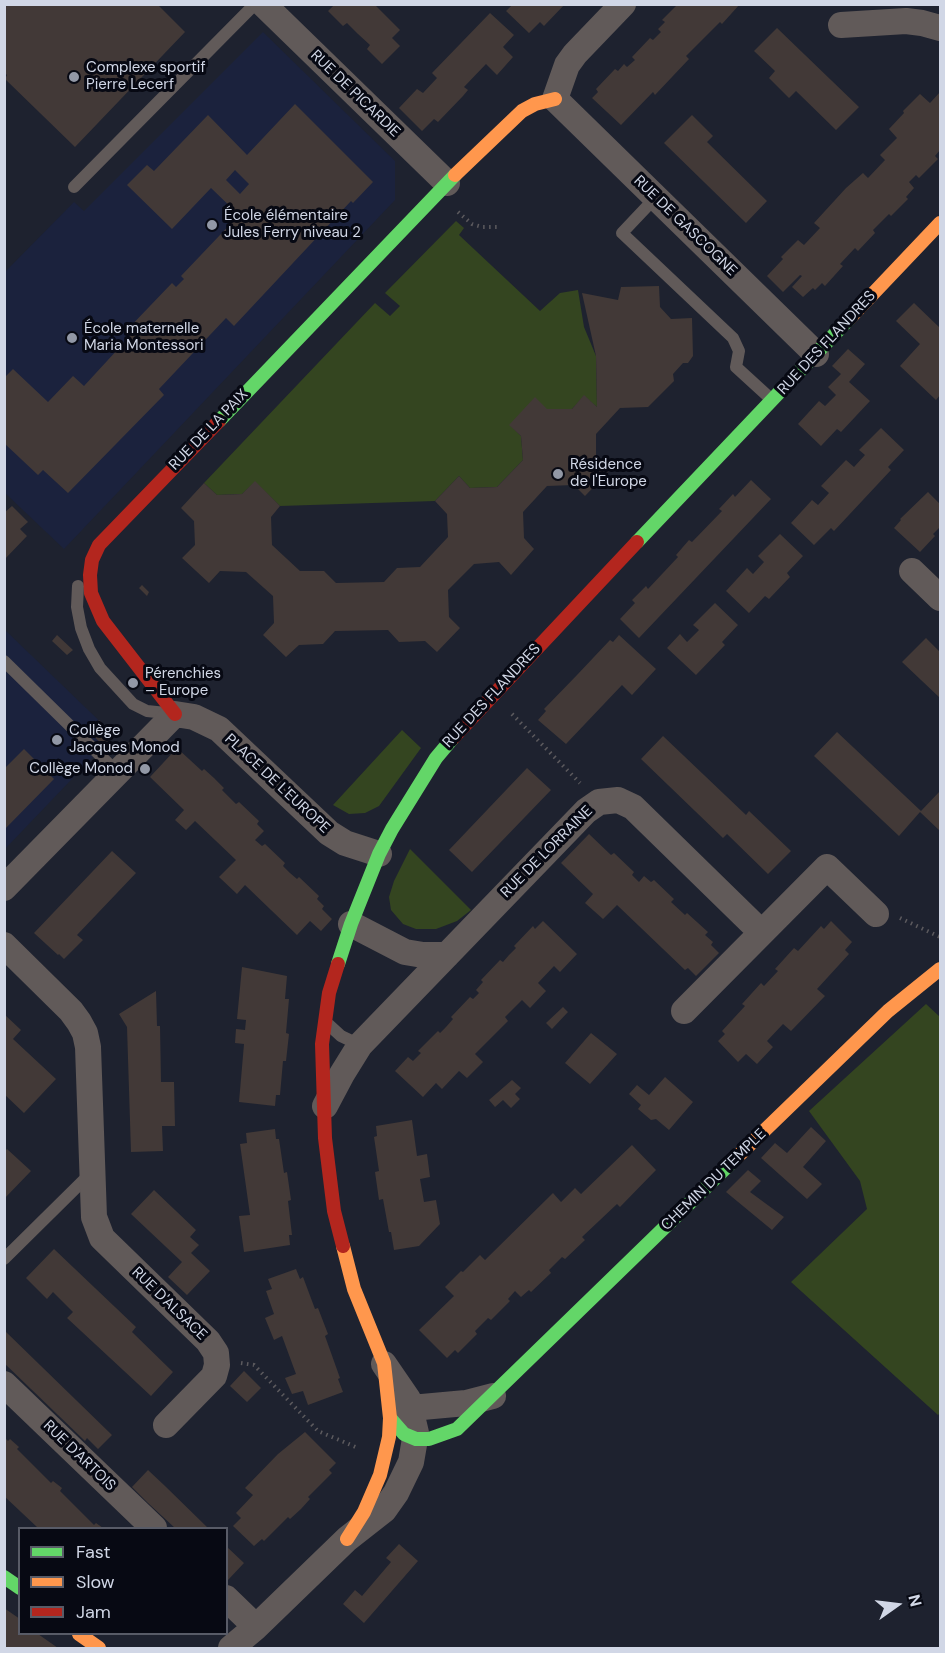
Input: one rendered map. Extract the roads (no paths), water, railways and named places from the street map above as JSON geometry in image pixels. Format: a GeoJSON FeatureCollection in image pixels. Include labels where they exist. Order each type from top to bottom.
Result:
{"type":"FeatureCollection","features":[{"type":"Feature","properties":{"kind":"street","name":"RUE DE PICARDIE"},"geometry":{"type":"LineString","coordinates":[[263,4],[443,187]]}},
{"type":"Feature","properties":{"kind":"street"},"geometry":{"type":"LineString","coordinates":[[555,99],[567,65],[623,4]]}},
{"type":"Feature","properties":{"kind":"street"},"geometry":{"type":"LineString","coordinates":[[841,25],[906,21],[940,28]]}},
{"type":"Feature","properties":{"kind":"street","name":"RUE DE LA PAIX"},"geometry":{"type":"LineString","coordinates":[[175,714],[103,621],[98,611],[90,584],[90,567],[99,545],[443,187],[522,111],[535,104],[555,99]]}},
{"type":"Feature","properties":{"kind":"street","name":"RUE DE GASCOGNE"},"geometry":{"type":"LineString","coordinates":[[555,99],[816,354]]}},
{"type":"Feature","properties":{"kind":"street","name":"RUE DES FLANDRES"},"geometry":{"type":"LineString","coordinates":[[400,1413],[405,1393],[384,1363],[354,1289],[339,1233],[328,1170],[322,1044],[329,993],[351,924],[380,854],[392,829],[436,758],[463,725],[940,223]]}},
{"type":"Feature","properties":{"kind":"street"},"geometry":{"type":"LineString","coordinates":[[912,571],[940,598]]}},
{"type":"Feature","properties":{"kind":"street"},"geometry":{"type":"LineString","coordinates":[[4,888],[175,714]]}},
{"type":"Feature","properties":{"kind":"street","name":"PLACE DE L'EUROPE"},"geometry":{"type":"LineString","coordinates":[[175,714],[195,717],[219,729],[329,833],[345,843],[380,854]]}},
{"type":"Feature","properties":{"kind":"street","name":"RUE DE LORRAINE"},"geometry":{"type":"LineString","coordinates":[[325,1106],[360,1046],[586,811],[599,802],[618,800],[633,807],[761,932]]}},
{"type":"Feature","properties":{"kind":"street"},"geometry":{"type":"LineString","coordinates":[[684,1011],[827,867],[876,914]]}},
{"type":"Feature","properties":{"kind":"street"},"geometry":{"type":"LineString","coordinates":[[351,924],[405,951],[423,955],[447,955]]}},
{"type":"Feature","properties":{"kind":"street","name":"RUE D'ALSACE"},"geometry":{"type":"LineString","coordinates":[[4,945],[71,1011],[85,1033],[88,1047],[94,1217],[102,1238],[208,1341],[218,1359],[214,1376],[166,1425]]}},
{"type":"Feature","properties":{"kind":"street"},"geometry":{"type":"LineString","coordinates":[[405,951],[414,969],[416,988]]}},
{"type":"Feature","properties":{"kind":"street","name":"CHEMIN DU TEMPLE"},"geometry":{"type":"LineString","coordinates":[[416,1439],[429,1439],[457,1429],[888,1011],[940,969]]}},
{"type":"Feature","properties":{"kind":"street","name":"RUE D'ARTOIS"},"geometry":{"type":"LineString","coordinates":[[4,1384],[153,1527]]}},
{"type":"Feature","properties":{"kind":"street"},"geometry":{"type":"LineString","coordinates":[[400,1413],[466,1403],[493,1396]]}},
{"type":"Feature","properties":{"kind":"street"},"geometry":{"type":"LineString","coordinates":[[231,1648],[391,1501],[411,1462],[416,1439],[416,1433],[400,1413]]}},
{"type":"Feature","properties":{"kind":"street"},"geometry":{"type":"LineString","coordinates":[[347,1539],[374,1491],[400,1413]]}},
{"type":"Feature","properties":{"kind":"street"},"geometry":{"type":"LineString","coordinates":[[4,1577],[18,1587]]}},
{"type":"Feature","properties":{"kind":"street"},"geometry":{"type":"LineString","coordinates":[[228,1600],[256,1627]]}},
{"type":"Feature","properties":{"kind":"street"},"geometry":{"type":"LineString","coordinates":[[80,1635],[99,1648]]}},
{"type":"Feature","properties":{"kind":"lane"},"geometry":{"type":"LineString","coordinates":[[74,187],[255,4]]}},
{"type":"Feature","properties":{"kind":"lane"},"geometry":{"type":"LineString","coordinates":[[656,197],[622,233],[733,338],[739,351],[736,368],[772,401]]}},
{"type":"Feature","properties":{"kind":"lane"},"geometry":{"type":"LineString","coordinates":[[99,545],[80,576],[76,597],[79,618],[89,650],[100,668],[133,704],[147,711],[175,714]]}},
{"type":"Feature","properties":{"kind":"lane"},"geometry":{"type":"LineString","coordinates":[[4,661],[117,772]]}},
{"type":"Feature","properties":{"kind":"lane"},"geometry":{"type":"LineString","coordinates":[[324,1020],[341,1036],[360,1046]]}},
{"type":"Feature","properties":{"kind":"lane"},"geometry":{"type":"LineString","coordinates":[[4,1259],[91,1173]]}},
{"type":"Feature","properties":{"kind":"place","name":"Complexe sportif Pierre Lecerf"},"geometry":{"type":"Point","coordinates":[74,77]}},
{"type":"Feature","properties":{"kind":"place","name":"École élémentaire Jules Ferry niveau 2"},"geometry":{"type":"Point","coordinates":[212,225]}},
{"type":"Feature","properties":{"kind":"place","name":"École maternelle Maria Montessori"},"geometry":{"type":"Point","coordinates":[72,338]}},
{"type":"Feature","properties":{"kind":"place","name":"Résidence de l'Europe"},"geometry":{"type":"Point","coordinates":[558,474]}},
{"type":"Feature","properties":{"kind":"place","name":"Pérenchies – Europe"},"geometry":{"type":"Point","coordinates":[133,683]}},
{"type":"Feature","properties":{"kind":"place","name":"Collège Jacques Monod"},"geometry":{"type":"Point","coordinates":[57,740]}},
{"type":"Feature","properties":{"kind":"place","name":"Collège Monod"},"geometry":{"type":"Point","coordinates":[145,769]}}]}
